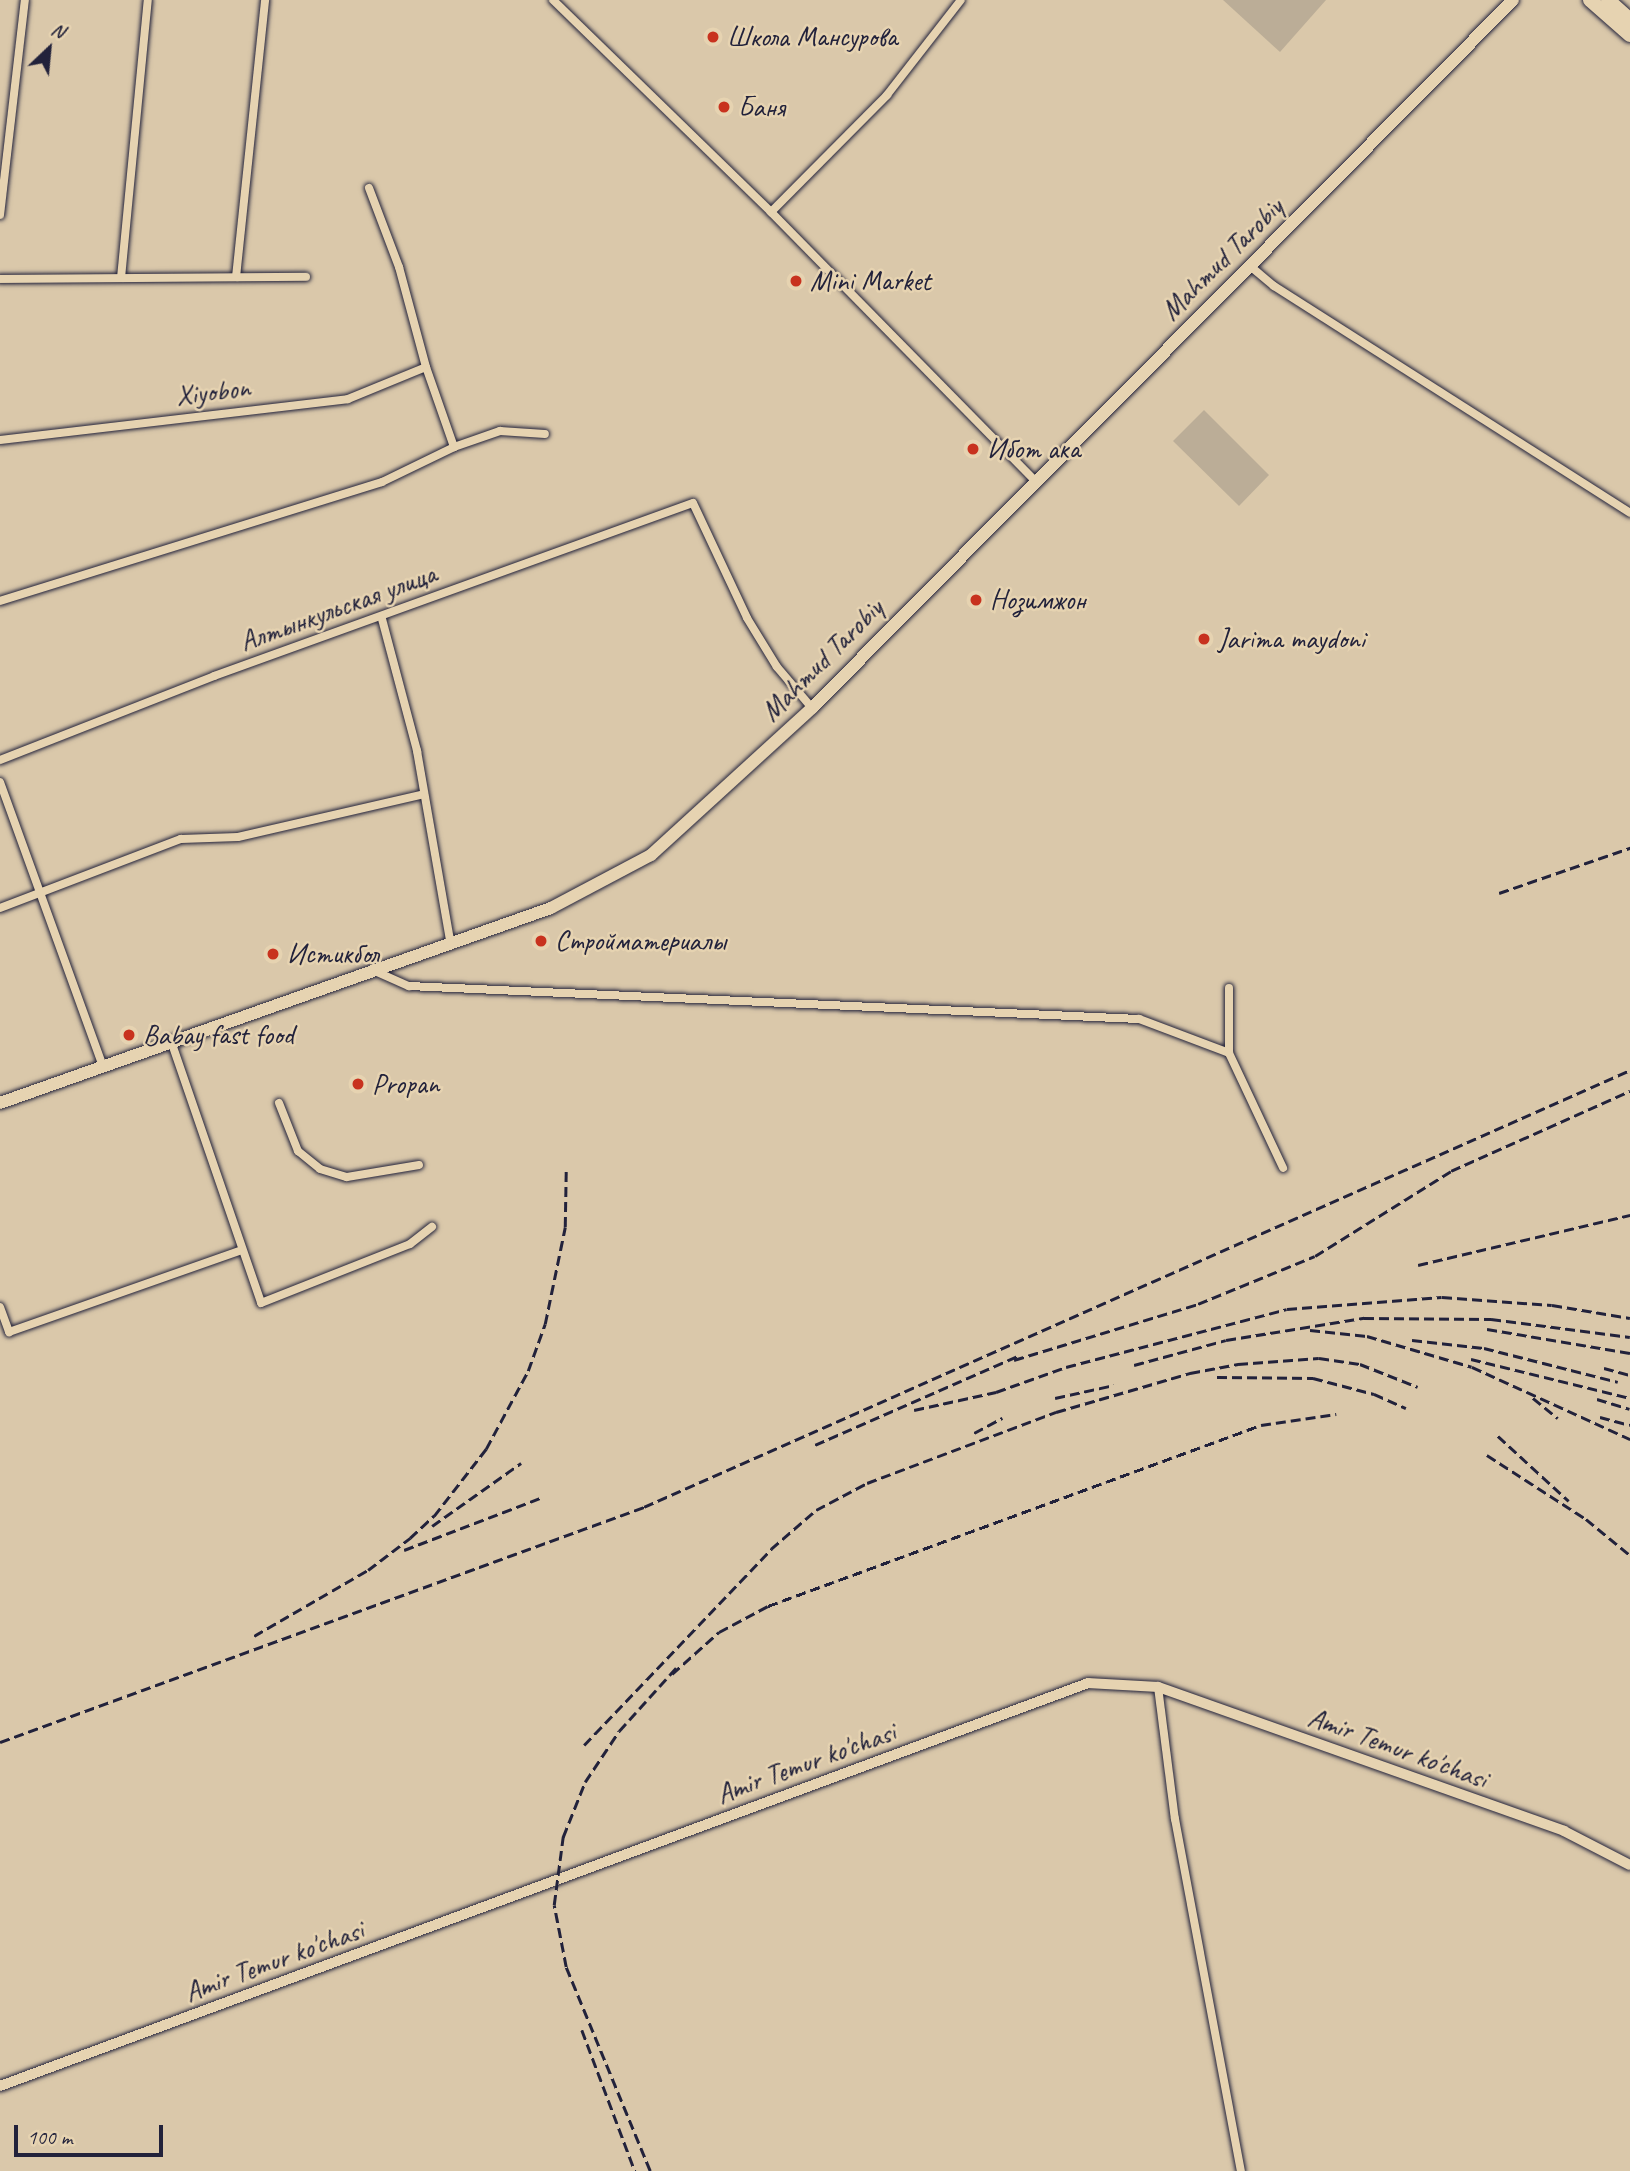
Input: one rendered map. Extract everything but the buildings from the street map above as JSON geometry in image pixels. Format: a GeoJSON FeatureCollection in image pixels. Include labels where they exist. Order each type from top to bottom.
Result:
{"type":"FeatureCollection","features":[{"type":"Feature","properties":{"kind":"highway"},"geometry":{"type":"LineString","coordinates":[[1590,0],[1630,35]]}},
{"type":"Feature","properties":{"kind":"highway"},"geometry":{"type":"LineString","coordinates":[[1608,0],[1630,20]]}},
{"type":"Feature","properties":{"kind":"main road","name":"Mahmud Tarobiy"},"geometry":{"type":"LineString","coordinates":[[0,1102],[377,972],[551,908],[651,855],[812,708],[1513,0]]}},
{"type":"Feature","properties":{"kind":"street"},"geometry":{"type":"LineString","coordinates":[[0,215],[24,0]]}},
{"type":"Feature","properties":{"kind":"street"},"geometry":{"type":"LineString","coordinates":[[121,278],[148,0]]}},
{"type":"Feature","properties":{"kind":"street"},"geometry":{"type":"LineString","coordinates":[[236,277],[265,0]]}},
{"type":"Feature","properties":{"kind":"street"},"geometry":{"type":"LineString","coordinates":[[553,0],[771,212],[1035,481]]}},
{"type":"Feature","properties":{"kind":"street"},"geometry":{"type":"LineString","coordinates":[[771,212],[887,95],[961,0]]}},
{"type":"Feature","properties":{"kind":"street"},"geometry":{"type":"LineString","coordinates":[[369,188],[399,267],[426,367],[454,447]]}},
{"type":"Feature","properties":{"kind":"street"},"geometry":{"type":"LineString","coordinates":[[1250,265],[1274,286],[1630,513]]}},
{"type":"Feature","properties":{"kind":"street"},"geometry":{"type":"LineString","coordinates":[[0,279],[306,277]]}},
{"type":"Feature","properties":{"kind":"street","name":"Xiyobon"},"geometry":{"type":"LineString","coordinates":[[0,440],[348,399],[426,367]]}},
{"type":"Feature","properties":{"kind":"street"},"geometry":{"type":"LineString","coordinates":[[0,601],[382,482],[454,447],[500,431],[545,434]]}},
{"type":"Feature","properties":{"kind":"street","name":"Алтынкульская улица"},"geometry":{"type":"LineString","coordinates":[[0,760],[214,676],[382,619],[693,503],[747,618],[776,667],[812,708]]}},
{"type":"Feature","properties":{"kind":"street"},"geometry":{"type":"LineString","coordinates":[[382,619],[424,794],[451,945]]}},
{"type":"Feature","properties":{"kind":"street"},"geometry":{"type":"LineString","coordinates":[[0,782],[103,1066]]}},
{"type":"Feature","properties":{"kind":"street"},"geometry":{"type":"LineString","coordinates":[[0,908],[181,839],[237,837],[424,794]]}},
{"type":"Feature","properties":{"kind":"street"},"geometry":{"type":"LineString","coordinates":[[377,972],[409,986],[1139,1019],[1229,1053]]}},
{"type":"Feature","properties":{"kind":"street"},"geometry":{"type":"LineString","coordinates":[[1229,988],[1229,1053],[1283,1168]]}},
{"type":"Feature","properties":{"kind":"street"},"geometry":{"type":"LineString","coordinates":[[171,1041],[261,1303],[410,1244],[432,1227]]}},
{"type":"Feature","properties":{"kind":"street"},"geometry":{"type":"LineString","coordinates":[[279,1103],[298,1151],[320,1169],[347,1177],[419,1165]]}},
{"type":"Feature","properties":{"kind":"street"},"geometry":{"type":"LineString","coordinates":[[0,1307],[9,1332],[242,1250]]}},
{"type":"Feature","properties":{"kind":"street","name":"Amir Temur ko'chasi"},"geometry":{"type":"LineString","coordinates":[[0,2087],[1088,1683],[1158,1687],[1564,1832],[1630,1865]]}},
{"type":"Feature","properties":{"kind":"street"},"geometry":{"type":"LineString","coordinates":[[1158,1687],[1175,1819],[1241,2171]]}},
{"type":"Feature","properties":{"kind":"shaded area"},"geometry":{"type":"Polygon","coordinates":[[[1223,0],[1326,0],[1280,52],[1223,0]]]}},
{"type":"Feature","properties":{"kind":"shaded area"},"geometry":{"type":"Polygon","coordinates":[[[1204,410],[1269,475],[1239,506],[1173,441],[1204,410]]]}},
{"type":"Feature","properties":{"kind":"railway"},"geometry":{"type":"LineString","coordinates":[[1499,893],[1630,848]]}},
{"type":"Feature","properties":{"kind":"railway"},"geometry":{"type":"LineString","coordinates":[[0,1742],[644,1507],[1630,1070]]}},
{"type":"Feature","properties":{"kind":"railway"},"geometry":{"type":"LineString","coordinates":[[1014,1360],[1198,1304],[1315,1256],[1451,1171],[1630,1091]]}},
{"type":"Feature","properties":{"kind":"railway"},"geometry":{"type":"LineString","coordinates":[[254,1636],[368,1570],[410,1538],[434,1516],[486,1449],[528,1371],[545,1324],[565,1227],[566,1168]]}},
{"type":"Feature","properties":{"kind":"railway"},"geometry":{"type":"LineString","coordinates":[[1418,1265],[1630,1215]]}},
{"type":"Feature","properties":{"kind":"railway"},"geometry":{"type":"LineString","coordinates":[[914,1410],[996,1392],[1066,1367],[1287,1309],[1442,1297],[1552,1305],[1630,1318]]}},
{"type":"Feature","properties":{"kind":"railway"},"geometry":{"type":"LineString","coordinates":[[1134,1365],[1226,1340],[1364,1318],[1491,1319],[1630,1337]]}},
{"type":"Feature","properties":{"kind":"railway"},"geometry":{"type":"LineString","coordinates":[[1487,1329],[1630,1353]]}},
{"type":"Feature","properties":{"kind":"railway"},"geometry":{"type":"LineString","coordinates":[[1310,1330],[1367,1336],[1472,1367],[1630,1439]]}},
{"type":"Feature","properties":{"kind":"railway"},"geometry":{"type":"LineString","coordinates":[[1412,1340],[1484,1348],[1618,1382]]}},
{"type":"Feature","properties":{"kind":"railway"},"geometry":{"type":"LineString","coordinates":[[815,1445],[1020,1355]]}},
{"type":"Feature","properties":{"kind":"railway"},"geometry":{"type":"LineString","coordinates":[[584,1745],[771,1549],[816,1510],[867,1483],[1056,1412],[1190,1373],[1238,1364],[1319,1358],[1360,1364],[1418,1387]]}},
{"type":"Feature","properties":{"kind":"railway"},"geometry":{"type":"LineString","coordinates":[[1471,1359],[1630,1398]]}},
{"type":"Feature","properties":{"kind":"railway"},"geometry":{"type":"LineString","coordinates":[[1604,1368],[1630,1375]]}},
{"type":"Feature","properties":{"kind":"railway"},"geometry":{"type":"LineString","coordinates":[[1217,1377],[1313,1378],[1374,1394],[1406,1408]]}},
{"type":"Feature","properties":{"kind":"railway"},"geometry":{"type":"LineString","coordinates":[[1055,1398],[1114,1385]]}},
{"type":"Feature","properties":{"kind":"railway"},"geometry":{"type":"LineString","coordinates":[[1533,1398],[1558,1418]]}},
{"type":"Feature","properties":{"kind":"railway"},"geometry":{"type":"LineString","coordinates":[[1597,1399],[1630,1409]]}},
{"type":"Feature","properties":{"kind":"railway"},"geometry":{"type":"LineString","coordinates":[[672,1674],[719,1632],[768,1606],[1261,1425],[1336,1414]]}},
{"type":"Feature","properties":{"kind":"railway"},"geometry":{"type":"LineString","coordinates":[[1600,1417],[1630,1425]]}},
{"type":"Feature","properties":{"kind":"railway"},"geometry":{"type":"LineString","coordinates":[[974,1433],[1002,1418]]}},
{"type":"Feature","properties":{"kind":"railway"},"geometry":{"type":"LineString","coordinates":[[1498,1436],[1569,1501]]}},
{"type":"Feature","properties":{"kind":"railway"},"geometry":{"type":"LineString","coordinates":[[1487,1455],[1586,1519],[1630,1555]]}},
{"type":"Feature","properties":{"kind":"railway"},"geometry":{"type":"LineString","coordinates":[[432,1526],[521,1463]]}},
{"type":"Feature","properties":{"kind":"railway"},"geometry":{"type":"LineString","coordinates":[[404,1550],[540,1498]]}},
{"type":"Feature","properties":{"kind":"railway"},"geometry":{"type":"LineString","coordinates":[[650,2171],[566,1967],[554,1905],[563,1837],[585,1782],[619,1731],[676,1668]]}},
{"type":"Feature","properties":{"kind":"railway"},"geometry":{"type":"LineString","coordinates":[[582,2030],[635,2171]]}},
{"type":"Feature","properties":{"kind":"place","name":"Школа Мансурова"},"geometry":{"type":"Point","coordinates":[713,37]}},
{"type":"Feature","properties":{"kind":"place","name":"Баня"},"geometry":{"type":"Point","coordinates":[724,107]}},
{"type":"Feature","properties":{"kind":"place","name":"Mini Market"},"geometry":{"type":"Point","coordinates":[796,281]}},
{"type":"Feature","properties":{"kind":"place","name":"Ибот ака"},"geometry":{"type":"Point","coordinates":[973,449]}},
{"type":"Feature","properties":{"kind":"place","name":"Нозимжон"},"geometry":{"type":"Point","coordinates":[976,600]}},
{"type":"Feature","properties":{"kind":"place","name":"Jarima maydoni"},"geometry":{"type":"Point","coordinates":[1204,639]}},
{"type":"Feature","properties":{"kind":"place","name":"Стройматериалы"},"geometry":{"type":"Point","coordinates":[541,941]}},
{"type":"Feature","properties":{"kind":"place","name":"Истикбол"},"geometry":{"type":"Point","coordinates":[273,954]}},
{"type":"Feature","properties":{"kind":"place","name":"Babay fast food"},"geometry":{"type":"Point","coordinates":[129,1035]}},
{"type":"Feature","properties":{"kind":"place","name":"Propan"},"geometry":{"type":"Point","coordinates":[358,1084]}}]}
